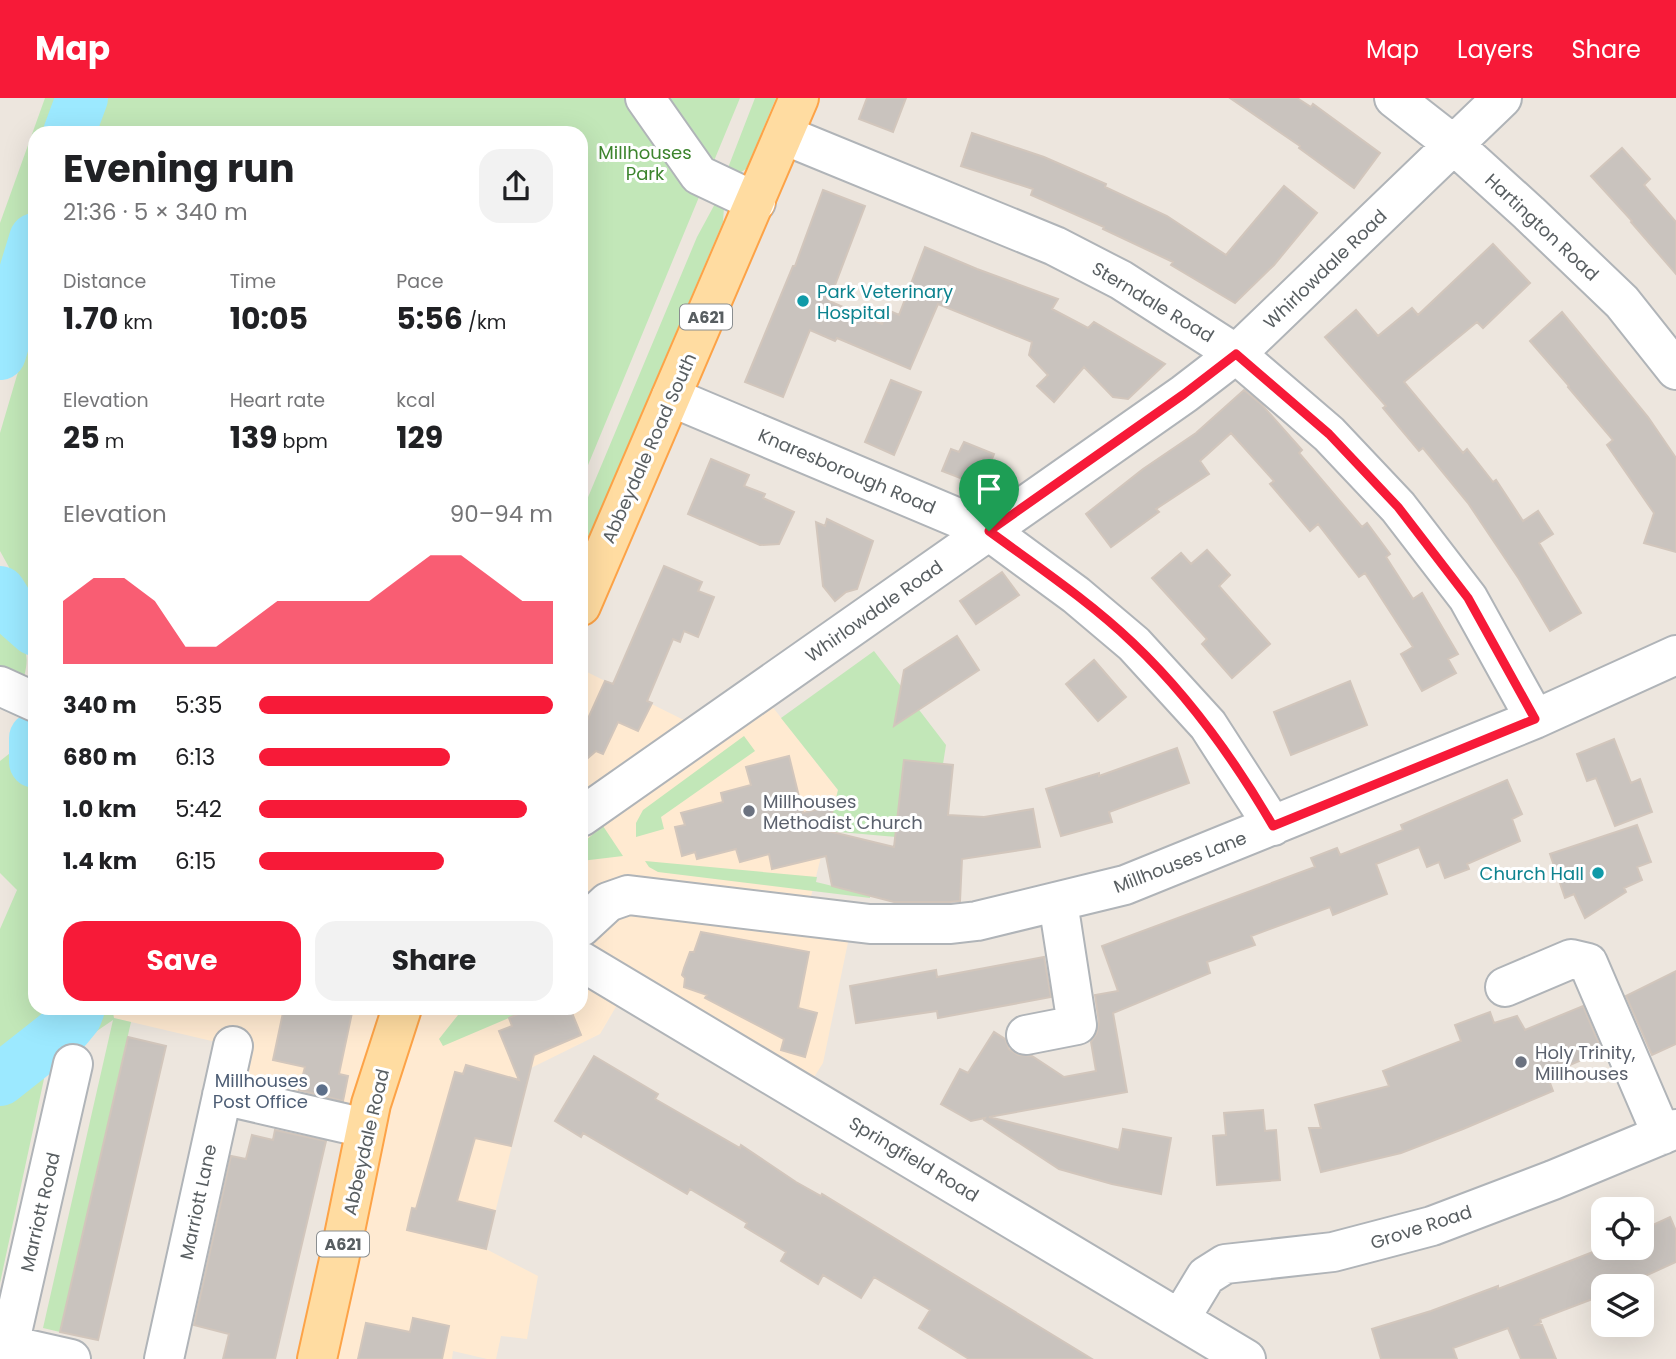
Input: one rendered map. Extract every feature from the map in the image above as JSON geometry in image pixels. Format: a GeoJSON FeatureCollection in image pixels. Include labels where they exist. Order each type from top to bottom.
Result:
{"type":"FeatureCollection","features":[{"type":"Feature","properties":{"kind":"main road","name":"Abbeydale Road South"},"geometry":{"type":"LineString","coordinates":[[588,590],[799,98]]}},
{"type":"Feature","properties":{"kind":"main road","name":"Abbeydale Road"},"geometry":{"type":"LineString","coordinates":[[317,1359],[371,1104],[404,1015]]}},
{"type":"Feature","properties":{"kind":"street"},"geometry":{"type":"LineString","coordinates":[[645,98],[699,175],[756,202]]}},
{"type":"Feature","properties":{"kind":"street","name":"Hartington Road"},"geometry":{"type":"LineString","coordinates":[[1394,98],[1454,145],[1622,302],[1676,370]]}},
{"type":"Feature","properties":{"kind":"street","name":"Whirlowdale Road"},"geometry":{"type":"LineString","coordinates":[[588,808],[989,531],[1184,394],[1236,354],[1502,98]]}},
{"type":"Feature","properties":{"kind":"street","name":"Sterndale Road"},"geometry":{"type":"LineString","coordinates":[[784,135],[1055,246],[1121,279],[1236,354],[1329,434],[1398,507],[1468,598],[1535,719]]}},
{"type":"Feature","properties":{"kind":"street","name":"Knaresborough Road"},"geometry":{"type":"LineString","coordinates":[[671,397],[989,531],[1076,595],[1134,644],[1208,725],[1273,826]]}},
{"type":"Feature","properties":{"kind":"street","name":"Millhouses Lane"},"geometry":{"type":"LineString","coordinates":[[588,921],[608,902],[628,895],[852,923],[890,925],[977,921],[1058,902],[1125,885],[1273,826],[1535,719],[1676,655]]}},
{"type":"Feature","properties":{"kind":"street"},"geometry":{"type":"LineString","coordinates":[[1026,1035],[1077,1025],[1058,902]]}},
{"type":"Feature","properties":{"kind":"street"},"geometry":{"type":"LineString","coordinates":[[1505,987],[1571,959],[1588,963],[1669,1132]]}},
{"type":"Feature","properties":{"kind":"street","name":"Springfield Road"},"geometry":{"type":"LineString","coordinates":[[588,965],[1246,1359]]}},
{"type":"Feature","properties":{"kind":"street","name":"Marriott Lane"},"geometry":{"type":"LineString","coordinates":[[164,1359],[233,1046]]}},
{"type":"Feature","properties":{"kind":"street","name":"Marriott Road"},"geometry":{"type":"LineString","coordinates":[[8,1352],[73,1064]]}},
{"type":"Feature","properties":{"kind":"street"},"geometry":{"type":"LineString","coordinates":[[222,1095],[365,1128]]}},
{"type":"Feature","properties":{"kind":"street","name":"Grove Road"},"geometry":{"type":"LineString","coordinates":[[1180,1319],[1206,1276],[1225,1264],[1334,1252],[1432,1226],[1669,1132]]}},
{"type":"Feature","properties":{"kind":"street"},"geometry":{"type":"LineString","coordinates":[[8,1352],[71,1359]]}},
{"type":"Feature","properties":{"kind":"shaded area"},"geometry":{"type":"Polygon","coordinates":[[[588,672],[704,730],[760,691],[838,790],[806,916],[852,923],[823,1063],[804,1093],[627,988],[600,1034],[531,1068],[486,1249],[538,1276],[527,1339],[501,1336],[496,1359],[453,1351],[452,1359],[317,1359],[365,1128],[222,1095],[233,1046],[114,1018],[113,1015],[588,1015],[588,672]]]}},
{"type":"Feature","properties":{"kind":"green space","name":"Millhouses Park"},"geometry":{"type":"Polygon","coordinates":[[[45,98],[740,98],[588,465],[588,126],[35,126],[45,98]]]}},
{"type":"Feature","properties":{"kind":"green space"},"geometry":{"type":"Polygon","coordinates":[[[755,98],[776,98],[746,169],[738,174],[726,173],[755,98]]]}},
{"type":"Feature","properties":{"kind":"green space","name":"Millhouses Park"},"geometry":{"type":"Polygon","coordinates":[[[28,145],[28,228],[0,312],[0,223],[28,145]]]}},
{"type":"Feature","properties":{"kind":"green space"},"geometry":{"type":"Polygon","coordinates":[[[717,200],[724,207],[723,222],[588,539],[588,497],[697,237],[717,200]]]}},
{"type":"Feature","properties":{"kind":"green space"},"geometry":{"type":"Polygon","coordinates":[[[28,338],[28,591],[21,589],[0,551],[0,433],[28,338]]]}},
{"type":"Feature","properties":{"kind":"green space"},"geometry":{"type":"Polygon","coordinates":[[[0,620],[23,645],[27,658],[24,677],[0,667],[0,620]]]}},
{"type":"Feature","properties":{"kind":"green space"},"geometry":{"type":"Polygon","coordinates":[[[874,651],[946,745],[943,764],[896,837],[828,831],[838,790],[781,718],[874,651]]]}},
{"type":"Feature","properties":{"kind":"green space"},"geometry":{"type":"Polygon","coordinates":[[[744,736],[755,751],[661,817],[664,829],[636,837],[636,823],[643,810],[744,736]]]}},
{"type":"Feature","properties":{"kind":"green space"},"geometry":{"type":"Polygon","coordinates":[[[28,742],[28,1015],[113,1015],[114,1018],[131,1022],[60,1332],[43,1328],[113,1020],[47,1065],[0,1283],[0,929],[17,890],[0,873],[0,761],[28,742]]]}},
{"type":"Feature","properties":{"kind":"green space"},"geometry":{"type":"Polygon","coordinates":[[[603,826],[623,856],[588,860],[588,838],[603,826]]]}},
{"type":"Feature","properties":{"kind":"green space"},"geometry":{"type":"Polygon","coordinates":[[[645,861],[817,877],[816,882],[870,895],[870,898],[658,872],[645,861]]]}},
{"type":"Feature","properties":{"kind":"green space"},"geometry":{"type":"Polygon","coordinates":[[[458,1015],[516,1015],[443,1046],[439,1039],[458,1015]]]}},
{"type":"Feature","properties":{"kind":"building"},"geometry":{"type":"Polygon","coordinates":[[[867,98],[906,98],[893,132],[859,119],[867,98]]]}},
{"type":"Feature","properties":{"kind":"building"},"geometry":{"type":"Polygon","coordinates":[[[1230,98],[1297,98],[1311,107],[1313,104],[1380,153],[1354,188],[1299,148],[1300,146],[1230,98]]]}},
{"type":"Feature","properties":{"kind":"building"},"geometry":{"type":"Polygon","coordinates":[[[972,133],[1044,157],[1106,184],[1105,187],[1167,216],[1226,255],[1284,186],[1317,213],[1274,265],[1235,303],[1171,265],[1173,262],[1103,229],[1104,227],[1031,195],[1033,189],[961,166],[972,133]]]}},
{"type":"Feature","properties":{"kind":"building"},"geometry":{"type":"Polygon","coordinates":[[[1622,148],[1650,179],[1644,185],[1676,222],[1676,274],[1591,176],[1622,148]]]}},
{"type":"Feature","properties":{"kind":"building"},"geometry":{"type":"Polygon","coordinates":[[[823,190],[865,206],[829,301],[882,324],[888,310],[899,315],[925,247],[1058,299],[1052,309],[1088,328],[1094,322],[1165,364],[1128,399],[1113,397],[1084,367],[1054,402],[1037,386],[1048,375],[1029,355],[1032,342],[938,304],[910,369],[837,338],[835,341],[810,330],[783,397],[745,382],[795,266],[823,190]]]}},
{"type":"Feature","properties":{"kind":"building"},"geometry":{"type":"Polygon","coordinates":[[[1493,244],[1530,283],[1483,328],[1477,322],[1404,382],[1463,453],[1467,449],[1493,482],[1496,480],[1523,521],[1538,511],[1553,534],[1539,543],[1581,613],[1550,631],[1468,503],[1423,448],[1419,451],[1383,408],[1386,406],[1325,337],[1356,310],[1378,336],[1412,308],[1418,315],[1493,244]]]}},
{"type":"Feature","properties":{"kind":"building"},"geometry":{"type":"Polygon","coordinates":[[[1562,312],[1648,417],[1676,458],[1676,552],[1644,543],[1654,513],[1607,445],[1613,440],[1530,341],[1562,312]]]}},
{"type":"Feature","properties":{"kind":"building"},"geometry":{"type":"Polygon","coordinates":[[[891,380],[921,392],[894,455],[865,442],[891,380]]]}},
{"type":"Feature","properties":{"kind":"building"},"geometry":{"type":"Polygon","coordinates":[[[1244,390],[1262,405],[1302,450],[1299,453],[1362,527],[1367,523],[1390,554],[1386,557],[1413,599],[1422,593],[1458,654],[1448,659],[1456,673],[1422,691],[1401,654],[1413,647],[1365,573],[1359,577],[1318,524],[1310,531],[1270,484],[1274,481],[1231,433],[1200,461],[1209,474],[1156,509],[1159,512],[1111,547],[1086,514],[1143,469],[1196,433],[1244,390]]]}},
{"type":"Feature","properties":{"kind":"building"},"geometry":{"type":"Polygon","coordinates":[[[964,442],[994,454],[981,486],[942,471],[951,449],[959,452],[964,442]]]}},
{"type":"Feature","properties":{"kind":"building"},"geometry":{"type":"Polygon","coordinates":[[[711,459],[749,475],[744,486],[765,494],[763,498],[794,512],[779,544],[760,545],[688,514],[711,459]]]}},
{"type":"Feature","properties":{"kind":"building"},"geometry":{"type":"Polygon","coordinates":[[[827,519],[873,541],[857,589],[846,592],[835,601],[823,586],[816,522],[825,526],[827,519]]]}},
{"type":"Feature","properties":{"kind":"building"},"geometry":{"type":"Polygon","coordinates":[[[1207,550],[1230,575],[1219,586],[1270,644],[1232,678],[1202,644],[1207,639],[1152,578],[1181,553],[1191,564],[1207,550]]]}},
{"type":"Feature","properties":{"kind":"building"},"geometry":{"type":"Polygon","coordinates":[[[664,566],[702,582],[698,591],[714,597],[698,637],[684,631],[680,642],[673,639],[647,701],[652,703],[638,731],[618,722],[603,754],[596,751],[588,758],[588,719],[605,681],[613,684],[664,566]]]}},
{"type":"Feature","properties":{"kind":"building"},"geometry":{"type":"Polygon","coordinates":[[[1002,572],[1019,595],[976,624],[960,601],[1002,572]]]}},
{"type":"Feature","properties":{"kind":"building"},"geometry":{"type":"Polygon","coordinates":[[[957,636],[979,670],[894,726],[904,670],[957,636]]]}},
{"type":"Feature","properties":{"kind":"building"},"geometry":{"type":"Polygon","coordinates":[[[1094,660],[1126,697],[1098,721],[1066,684],[1094,660]]]}},
{"type":"Feature","properties":{"kind":"building"},"geometry":{"type":"Polygon","coordinates":[[[1350,681],[1367,725],[1291,755],[1274,712],[1350,681]]]}},
{"type":"Feature","properties":{"kind":"building"},"geometry":{"type":"Polygon","coordinates":[[[1614,739],[1631,783],[1640,779],[1652,812],[1615,826],[1596,778],[1587,781],[1577,754],[1614,739]]]}},
{"type":"Feature","properties":{"kind":"building"},"geometry":{"type":"Polygon","coordinates":[[[1177,748],[1189,783],[1109,812],[1112,822],[1061,836],[1046,789],[1099,773],[1099,776],[1177,748]]]}},
{"type":"Feature","properties":{"kind":"building"},"geometry":{"type":"Polygon","coordinates":[[[789,756],[803,813],[834,805],[828,831],[894,847],[904,760],[953,765],[948,815],[984,817],[1033,809],[1040,847],[962,859],[960,901],[950,902],[894,902],[832,886],[826,856],[772,869],[769,854],[740,862],[736,849],[697,859],[695,852],[682,856],[675,827],[685,825],[681,813],[723,802],[721,793],[751,785],[746,767],[789,756]]]}},
{"type":"Feature","properties":{"kind":"building"},"geometry":{"type":"Polygon","coordinates":[[[1507,780],[1522,814],[1512,819],[1520,841],[1467,864],[1469,869],[1445,878],[1439,862],[1427,867],[1419,847],[1376,864],[1387,894],[1333,915],[1330,907],[1251,936],[1255,945],[1207,962],[1210,973],[1113,1013],[1127,1092],[989,1117],[1119,1150],[1123,1129],[1171,1138],[1161,1194],[1059,1169],[984,1120],[985,1118],[971,1121],[941,1104],[960,1069],[968,1073],[994,1032],[1005,1039],[1009,1049],[1018,1055],[1032,1056],[1064,1077],[1096,1071],[1091,1042],[1097,1033],[1099,1022],[1095,995],[1118,991],[1102,946],[1315,867],[1311,858],[1337,848],[1340,855],[1403,830],[1401,825],[1507,780]]]}},
{"type":"Feature","properties":{"kind":"building","name":"Church Hall"},"geometry":{"type":"Polygon","coordinates":[[[1637,825],[1651,862],[1637,867],[1642,880],[1624,888],[1626,892],[1585,918],[1574,894],[1565,898],[1550,854],[1637,825]]]}},
{"type":"Feature","properties":{"kind":"building"},"geometry":{"type":"Polygon","coordinates":[[[701,932],[809,952],[798,1008],[817,1013],[805,1057],[781,1050],[784,1039],[705,998],[707,995],[684,987],[684,968],[690,952],[694,952],[701,932]]]}},
{"type":"Feature","properties":{"kind":"building"},"geometry":{"type":"Polygon","coordinates":[[[1044,957],[1051,997],[938,1018],[937,1011],[856,1023],[850,986],[936,970],[937,977],[1044,957]]]}},
{"type":"Feature","properties":{"kind":"building"},"geometry":{"type":"Polygon","coordinates":[[[1676,971],[1676,1044],[1652,1055],[1626,996],[1676,971]]]}},
{"type":"Feature","properties":{"kind":"building"},"geometry":{"type":"Polygon","coordinates":[[[1583,1006],[1602,1051],[1547,1075],[1553,1091],[1401,1153],[1321,1172],[1309,1128],[1321,1128],[1315,1105],[1389,1086],[1383,1071],[1461,1041],[1455,1025],[1490,1012],[1494,1023],[1517,1016],[1525,1030],[1583,1006]]]}},
{"type":"Feature","properties":{"kind":"building"},"geometry":{"type":"Polygon","coordinates":[[[283,1015],[352,1015],[339,1074],[348,1076],[343,1101],[299,1090],[305,1067],[273,1060],[283,1015]]]}},
{"type":"Feature","properties":{"kind":"building"},"geometry":{"type":"Polygon","coordinates":[[[516,1015],[573,1015],[581,1035],[534,1055],[511,1146],[475,1138],[457,1201],[495,1211],[486,1249],[407,1230],[412,1208],[416,1209],[455,1072],[463,1074],[466,1065],[519,1080],[499,1031],[512,1026],[509,1018],[516,1015]]]}},
{"type":"Feature","properties":{"kind":"building"},"geometry":{"type":"Polygon","coordinates":[[[128,1037],[166,1046],[98,1340],[60,1332],[128,1037]]]}},
{"type":"Feature","properties":{"kind":"building"},"geometry":{"type":"Polygon","coordinates":[[[594,1056],[658,1094],[655,1099],[740,1148],[741,1145],[796,1182],[821,1196],[822,1194],[1092,1359],[969,1359],[919,1328],[930,1310],[874,1277],[861,1298],[823,1275],[818,1284],[781,1261],[786,1252],[745,1227],[747,1223],[690,1189],[687,1194],[583,1133],[581,1137],[555,1121],[594,1056]]]}},
{"type":"Feature","properties":{"kind":"building"},"geometry":{"type":"Polygon","coordinates":[[[1263,1110],[1265,1131],[1276,1130],[1280,1180],[1217,1185],[1213,1136],[1226,1135],[1224,1113],[1263,1110]]]}},
{"type":"Feature","properties":{"kind":"building"},"geometry":{"type":"Polygon","coordinates":[[[275,1130],[326,1141],[275,1359],[223,1359],[229,1334],[194,1325],[231,1156],[246,1159],[252,1135],[273,1140],[275,1130]]]}},
{"type":"Feature","properties":{"kind":"building"},"geometry":{"type":"Polygon","coordinates":[[[1670,1217],[1676,1231],[1676,1262],[1650,1274],[1591,1274],[1591,1300],[1540,1319],[1541,1322],[1536,1325],[1542,1325],[1556,1359],[1521,1359],[1508,1328],[1453,1348],[1457,1359],[1381,1359],[1372,1329],[1498,1286],[1498,1289],[1591,1253],[1591,1260],[1654,1260],[1654,1224],[1670,1217]]]}},
{"type":"Feature","properties":{"kind":"building"},"geometry":{"type":"Polygon","coordinates":[[[413,1318],[449,1326],[442,1359],[358,1359],[366,1323],[410,1332],[413,1318]]]}},
{"type":"Feature","properties":{"kind":"waterway"},"geometry":{"type":"LineString","coordinates":[[72,126],[82,98]]}},
{"type":"Feature","properties":{"kind":"waterway"},"geometry":{"type":"LineString","coordinates":[[0,354],[28,262]]}},
{"type":"Feature","properties":{"kind":"waterway"},"geometry":{"type":"LineString","coordinates":[[0,592],[10,608],[28,624]]}},
{"type":"Feature","properties":{"kind":"waterway"},"geometry":{"type":"LineString","coordinates":[[0,1080],[67,1027],[76,1015]]}},
{"type":"Feature","properties":{"kind":"place","name":"Park Veterinary Hospital"},"geometry":{"type":"Point","coordinates":[803,301]}},
{"type":"Feature","properties":{"kind":"place","name":"Millhouses Methodist Church"},"geometry":{"type":"Point","coordinates":[749,811]}},
{"type":"Feature","properties":{"kind":"place","name":"Church Hall"},"geometry":{"type":"Point","coordinates":[1598,873]}},
{"type":"Feature","properties":{"kind":"place","name":"Holy Trinity, Millhouses"},"geometry":{"type":"Point","coordinates":[1521,1062]}},
{"type":"Feature","properties":{"kind":"place","name":"Millhouses Post Office"},"geometry":{"type":"Point","coordinates":[322,1090]}},
{"type":"Feature","properties":{"kind":"route"},"geometry":{"type":"LineString","coordinates":[[1236,354],[1329,434],[1398,507],[1468,598],[1535,719],[1273,826],[1208,725],[1176,687],[1103,617],[989,531],[1184,394],[1236,354]]}}]}
